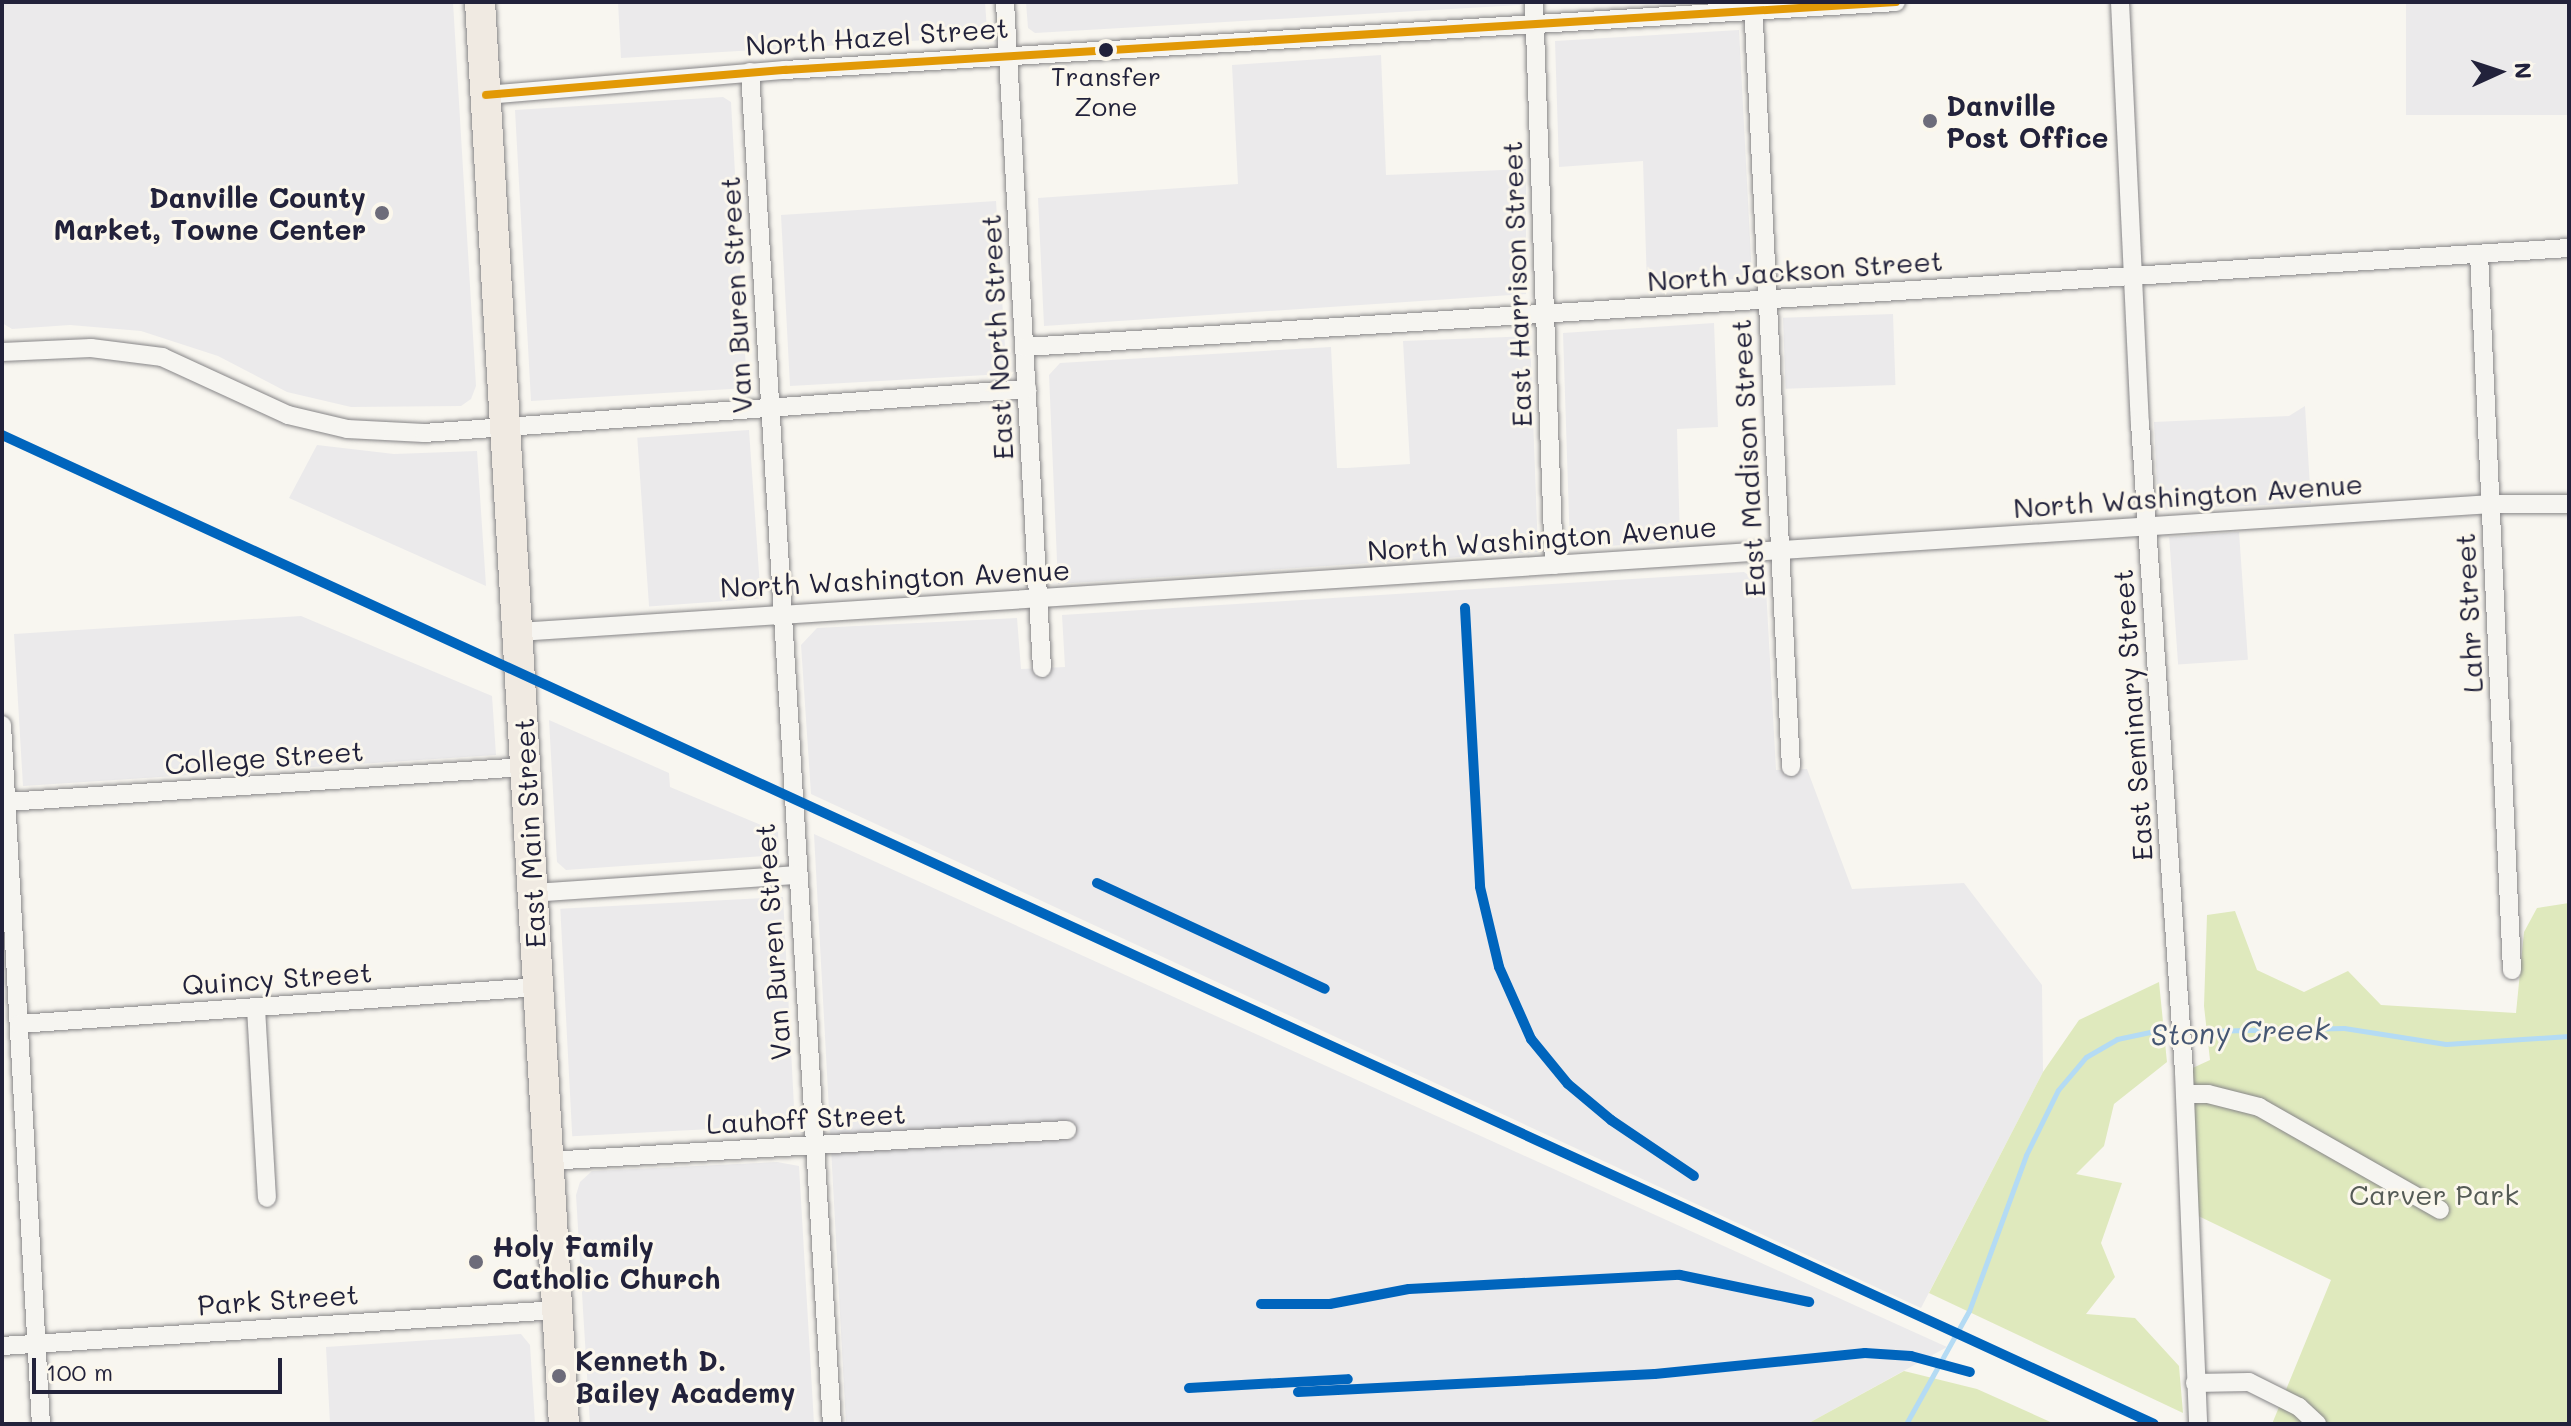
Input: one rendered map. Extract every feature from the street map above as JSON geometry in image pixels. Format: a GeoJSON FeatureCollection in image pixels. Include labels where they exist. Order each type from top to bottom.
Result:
{"type":"FeatureCollection","features":[{"type":"Feature","properties":{"kind":"main road","name":"East Main Street"},"geometry":{"type":"LineString","coordinates":[[480,2],[564,1424]]}},
{"type":"Feature","properties":{"kind":"street","name":"East North Street"},"geometry":{"type":"LineString","coordinates":[[1005,2],[1042,668]]}},
{"type":"Feature","properties":{"kind":"street","name":"East Harrison Street"},"geometry":{"type":"LineString","coordinates":[[1534,2],[1554,565]]}},
{"type":"Feature","properties":{"kind":"street","name":"North Hazel Street"},"geometry":{"type":"LineString","coordinates":[[486,95],[750,72],[1535,23],[1753,6],[1896,2]]}},
{"type":"Feature","properties":{"kind":"street","name":"East Seminary Street"},"geometry":{"type":"LineString","coordinates":[[2120,2],[2131,277],[2184,1072],[2198,1424]]}},
{"type":"Feature","properties":{"kind":"street","name":"East Madison Street"},"geometry":{"type":"LineString","coordinates":[[1753,6],[1791,767]]}},
{"type":"Feature","properties":{"kind":"street","name":"Van Buren Street"},"geometry":{"type":"LineString","coordinates":[[750,72],[780,612],[832,1424]]}},
{"type":"Feature","properties":{"kind":"street","name":"North Jackson Street"},"geometry":{"type":"LineString","coordinates":[[1025,347],[2569,248]]}},
{"type":"Feature","properties":{"kind":"street","name":"Lahr Street"},"geometry":{"type":"LineString","coordinates":[[2479,254],[2512,970]]}},
{"type":"Feature","properties":{"kind":"street"},"geometry":{"type":"LineString","coordinates":[[2,352],[91,348],[162,357],[288,415],[347,429],[424,433],[1027,389]]}},
{"type":"Feature","properties":{"kind":"street","name":"North Washington Avenue"},"geometry":{"type":"LineString","coordinates":[[518,632],[780,612],[2492,504],[2569,504]]}},
{"type":"Feature","properties":{"kind":"street"},"geometry":{"type":"LineString","coordinates":[[2,725],[7,802],[6,894],[19,1024],[41,1424]]}},
{"type":"Feature","properties":{"kind":"street","name":"College Street"},"geometry":{"type":"LineString","coordinates":[[7,802],[524,767]]}},
{"type":"Feature","properties":{"kind":"street"},"geometry":{"type":"LineString","coordinates":[[532,893],[796,875]]}},
{"type":"Feature","properties":{"kind":"street","name":"Quincy Street"},"geometry":{"type":"LineString","coordinates":[[19,1024],[539,987]]}},
{"type":"Feature","properties":{"kind":"street"},"geometry":{"type":"LineString","coordinates":[[256,1008],[267,1198]]}},
{"type":"Feature","properties":{"kind":"street"},"geometry":{"type":"LineString","coordinates":[[2185,1094],[2208,1094],[2259,1107],[2440,1210]]}},
{"type":"Feature","properties":{"kind":"street","name":"Lauhoff Street"},"geometry":{"type":"LineString","coordinates":[[548,1161],[1067,1130]]}},
{"type":"Feature","properties":{"kind":"street","name":"Park Street"},"geometry":{"type":"LineString","coordinates":[[2,1346],[557,1310]]}},
{"type":"Feature","properties":{"kind":"street"},"geometry":{"type":"LineString","coordinates":[[2195,1383],[2249,1382],[2299,1407],[2317,1424]]}},
{"type":"Feature","properties":{"kind":"shaded area"},"geometry":{"type":"Polygon","coordinates":[[[2,2],[453,2],[476,386],[471,399],[461,406],[351,407],[287,392],[218,356],[141,331],[70,325],[12,329],[2,323],[2,2]]]}},
{"type":"Feature","properties":{"kind":"shaded area"},"geometry":{"type":"Polygon","coordinates":[[[618,2],[985,2],[987,30],[978,37],[621,58],[618,2]]]}},
{"type":"Feature","properties":{"kind":"shaded area"},"geometry":{"type":"Polygon","coordinates":[[[1026,2],[1520,2],[1520,5],[1035,33],[1028,28],[1026,2]]]}},
{"type":"Feature","properties":{"kind":"shaded area"},"geometry":{"type":"Polygon","coordinates":[[[2406,2],[2569,2],[2569,115],[2406,115],[2406,2]]]}},
{"type":"Feature","properties":{"kind":"shaded area"},"geometry":{"type":"Polygon","coordinates":[[[1739,30],[1752,278],[1647,285],[1643,161],[1559,167],[1555,41],[1739,30]]]}},
{"type":"Feature","properties":{"kind":"shaded area"},"geometry":{"type":"Polygon","coordinates":[[[1381,55],[1386,175],[1526,169],[1526,294],[1044,326],[1038,198],[1238,184],[1232,65],[1381,55]]]}},
{"type":"Feature","properties":{"kind":"shaded area"},"geometry":{"type":"Polygon","coordinates":[[[723,97],[731,102],[747,388],[531,401],[515,110],[723,97]]]}},
{"type":"Feature","properties":{"kind":"shaded area"},"geometry":{"type":"Polygon","coordinates":[[[996,201],[1006,363],[987,375],[790,386],[781,215],[996,201]]]}},
{"type":"Feature","properties":{"kind":"shaded area"},"geometry":{"type":"Polygon","coordinates":[[[1893,314],[1895,385],[1786,389],[1783,318],[1893,314]]]}},
{"type":"Feature","properties":{"kind":"shaded area"},"geometry":{"type":"Polygon","coordinates":[[[1714,323],[1718,427],[1677,429],[1680,542],[1570,548],[1563,333],[1714,323]]]}},
{"type":"Feature","properties":{"kind":"shaded area"},"geometry":{"type":"Polygon","coordinates":[[[1530,336],[1538,552],[1058,584],[1049,375],[1060,363],[1331,347],[1337,468],[1347,468],[1410,464],[1403,341],[1530,336]]]}},
{"type":"Feature","properties":{"kind":"shaded area"},"geometry":{"type":"Polygon","coordinates":[[[2305,406],[2311,503],[2158,510],[2154,422],[2289,416],[2305,406]]]}},
{"type":"Feature","properties":{"kind":"shaded area"},"geometry":{"type":"Polygon","coordinates":[[[749,430],[761,599],[649,606],[637,438],[749,430]]]}},
{"type":"Feature","properties":{"kind":"shaded area"},"geometry":{"type":"Polygon","coordinates":[[[317,445],[394,454],[477,451],[486,586],[289,498],[317,445]]]}},
{"type":"Feature","properties":{"kind":"shaded area"},"geometry":{"type":"Polygon","coordinates":[[[2239,532],[2248,660],[2178,665],[2169,537],[2239,532]]]}},
{"type":"Feature","properties":{"kind":"shaded area"},"geometry":{"type":"Polygon","coordinates":[[[1744,572],[1766,588],[1776,770],[1807,769],[1852,889],[1964,883],[2042,985],[2043,1072],[1921,1308],[811,794],[801,645],[817,628],[1017,618],[1021,669],[1065,667],[1062,615],[1744,572]]]}},
{"type":"Feature","properties":{"kind":"shaded area"},"geometry":{"type":"Polygon","coordinates":[[[301,616],[492,696],[496,755],[23,786],[14,634],[301,616]]]}},
{"type":"Feature","properties":{"kind":"shaded area"},"geometry":{"type":"Polygon","coordinates":[[[549,720],[669,773],[670,787],[778,832],[779,855],[566,870],[557,862],[549,720]]]}},
{"type":"Feature","properties":{"kind":"shaded area"},"geometry":{"type":"Polygon","coordinates":[[[814,834],[1947,1347],[1807,1424],[846,1424],[814,834]]]}},
{"type":"Feature","properties":{"kind":"shaded area"},"geometry":{"type":"Polygon","coordinates":[[[783,897],[795,1125],[572,1136],[560,909],[783,897]]]}},
{"type":"Feature","properties":{"kind":"shaded area"},"geometry":{"type":"Polygon","coordinates":[[[777,1162],[799,1166],[814,1424],[590,1424],[576,1195],[580,1182],[592,1171],[777,1162]]]}},
{"type":"Feature","properties":{"kind":"shaded area"},"geometry":{"type":"Polygon","coordinates":[[[521,1334],[530,1345],[535,1424],[330,1424],[326,1347],[521,1334]]]}},
{"type":"Feature","properties":{"kind":"green space","name":"Carver Park"},"geometry":{"type":"Polygon","coordinates":[[[2569,903],[2569,1424],[2272,1424],[2331,1280],[2188,1211],[2184,1072],[2210,1060],[2204,1006],[2207,915],[2235,911],[2257,970],[2304,992],[2348,971],[2381,1005],[2516,1013],[2524,932],[2537,908],[2569,903]]]}},
{"type":"Feature","properties":{"kind":"green space"},"geometry":{"type":"Polygon","coordinates":[[[2159,982],[2167,1062],[2114,1104],[2104,1146],[2076,1174],[2122,1183],[2101,1243],[2115,1277],[2086,1314],[2135,1318],[2179,1366],[2183,1413],[1929,1293],[2043,1072],[2079,1020],[2159,982]]]}},
{"type":"Feature","properties":{"kind":"green space"},"geometry":{"type":"Polygon","coordinates":[[[1904,1371],[1977,1389],[2055,1424],[1807,1424],[1904,1371]]]}},
{"type":"Feature","properties":{"kind":"waterway","name":"Stony Creek"},"geometry":{"type":"LineString","coordinates":[[1906,1424],[1969,1311],[2026,1155],[2058,1090],[2086,1057],[2117,1039],[2151,1032],[2344,1028],[2446,1044],[2569,1036]]}},
{"type":"Feature","properties":{"kind":"transit line"},"geometry":{"type":"LineString","coordinates":[[486,95],[785,70],[1896,2]]}},
{"type":"Feature","properties":{"kind":"transit line"},"geometry":{"type":"LineString","coordinates":[[2,435],[2154,1424]]}},
{"type":"Feature","properties":{"kind":"transit line"},"geometry":{"type":"LineString","coordinates":[[1465,608],[1480,887],[1499,967],[1531,1039],[1568,1084],[1611,1120],[1694,1176]]}},
{"type":"Feature","properties":{"kind":"transit line"},"geometry":{"type":"LineString","coordinates":[[1097,883],[1325,989]]}},
{"type":"Feature","properties":{"kind":"transit line"},"geometry":{"type":"LineString","coordinates":[[1261,1304],[1330,1304],[1409,1289],[1680,1275],[1809,1302]]}},
{"type":"Feature","properties":{"kind":"transit line"},"geometry":{"type":"LineString","coordinates":[[1298,1392],[1655,1374],[1865,1353],[1911,1356],[1970,1372]]}},
{"type":"Feature","properties":{"kind":"transit line"},"geometry":{"type":"LineString","coordinates":[[1189,1388],[1348,1379]]}},
{"type":"Feature","properties":{"kind":"place","name":"Transfer Zone"},"geometry":{"type":"Point","coordinates":[1106,50]}},
{"type":"Feature","properties":{"kind":"place","name":"Danville Post Office"},"geometry":{"type":"Point","coordinates":[1930,121]}},
{"type":"Feature","properties":{"kind":"place","name":"Danville County Market, Towne Center"},"geometry":{"type":"Point","coordinates":[382,213]}},
{"type":"Feature","properties":{"kind":"place","name":"Holy Family Catholic Church"},"geometry":{"type":"Point","coordinates":[476,1262]}},
{"type":"Feature","properties":{"kind":"place","name":"Kenneth D. Bailey Academy"},"geometry":{"type":"Point","coordinates":[559,1376]}}]}
